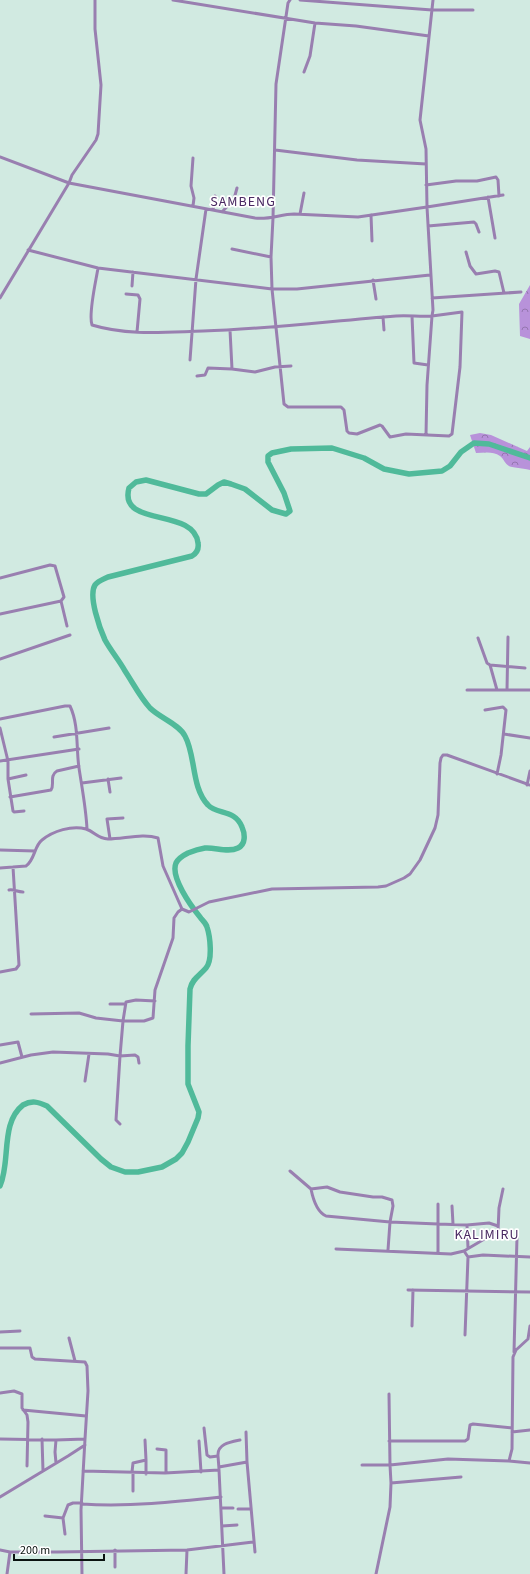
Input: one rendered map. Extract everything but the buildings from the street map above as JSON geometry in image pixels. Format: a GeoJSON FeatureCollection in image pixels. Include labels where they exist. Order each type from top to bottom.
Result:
{"type":"FeatureCollection","features":[{"type":"Feature","properties":{"kind":"street"},"geometry":{"type":"LineString","coordinates":[[0,298],[69,183],[72,175],[96,140],[98,134],[101,85],[95,30],[94,0]]}},
{"type":"Feature","properties":{"kind":"street"},"geometry":{"type":"LineString","coordinates":[[173,0],[286,19],[356,26],[429,36]]}},
{"type":"Feature","properties":{"kind":"street"},"geometry":{"type":"LineString","coordinates":[[98,268],[91,311],[91,324],[102,328],[137,332],[191,332],[277,328],[383,318],[432,316],[461,312],[463,313],[460,367],[452,434],[449,436],[406,434],[390,437],[380,425],[357,434],[349,433],[347,431],[344,410],[342,407],[285,406],[284,404],[277,328],[272,289],[271,257],[276,84],[288,2],[290,0]]}},
{"type":"Feature","properties":{"kind":"street"},"geometry":{"type":"LineString","coordinates":[[300,0],[432,10],[473,10]]}},
{"type":"Feature","properties":{"kind":"street"},"geometry":{"type":"LineString","coordinates":[[426,435],[432,298],[426,185],[426,149],[420,120],[433,0]]}},
{"type":"Feature","properties":{"kind":"street"},"geometry":{"type":"LineString","coordinates":[[304,72],[310,56],[315,23]]}},
{"type":"Feature","properties":{"kind":"street"},"geometry":{"type":"LineString","coordinates":[[275,150],[357,160],[426,164]]}},
{"type":"Feature","properties":{"kind":"street"},"geometry":{"type":"LineString","coordinates":[[0,157],[69,183],[255,218],[273,218],[287,214],[348,217],[371,216],[501,195],[496,177],[477,181],[456,181],[426,185]]}},
{"type":"Feature","properties":{"kind":"street"},"geometry":{"type":"LineString","coordinates":[[193,158],[191,186],[194,198],[193,206]]}},
{"type":"Feature","properties":{"kind":"street"},"geometry":{"type":"LineString","coordinates":[[222,212],[234,199],[236,188]]}},
{"type":"Feature","properties":{"kind":"street"},"geometry":{"type":"LineString","coordinates":[[300,214],[304,193]]}},
{"type":"Feature","properties":{"kind":"street"},"geometry":{"type":"LineString","coordinates":[[213,210],[215,196]]}},
{"type":"Feature","properties":{"kind":"street"},"geometry":{"type":"LineString","coordinates":[[488,197],[495,238]]}},
{"type":"Feature","properties":{"kind":"street"},"geometry":{"type":"LineString","coordinates":[[190,360],[196,279],[206,209]]}},
{"type":"Feature","properties":{"kind":"street"},"geometry":{"type":"LineString","coordinates":[[371,216],[372,241]]}},
{"type":"Feature","properties":{"kind":"street"},"geometry":{"type":"LineString","coordinates":[[428,226],[474,222],[479,232]]}},
{"type":"Feature","properties":{"kind":"street"},"geometry":{"type":"LineString","coordinates":[[232,249],[271,257]]}},
{"type":"Feature","properties":{"kind":"street"},"geometry":{"type":"LineString","coordinates":[[28,250],[98,268],[272,289],[297,289],[430,275]]}},
{"type":"Feature","properties":{"kind":"street"},"geometry":{"type":"LineString","coordinates":[[466,252],[470,266],[476,274],[494,271],[499,272],[504,293]]}},
{"type":"Feature","properties":{"kind":"street"},"geometry":{"type":"LineString","coordinates":[[132,286],[133,272]]}},
{"type":"Feature","properties":{"kind":"street"},"geometry":{"type":"LineString","coordinates":[[373,280],[376,299]]}},
{"type":"Feature","properties":{"kind":"street"},"geometry":{"type":"LineString","coordinates":[[432,298],[521,292]]}},
{"type":"Feature","properties":{"kind":"street"},"geometry":{"type":"LineString","coordinates":[[126,294],[138,295],[140,299],[137,332]]}},
{"type":"Feature","properties":{"kind":"street"},"geometry":{"type":"LineString","coordinates":[[412,316],[414,363],[428,365]]}},
{"type":"Feature","properties":{"kind":"street"},"geometry":{"type":"LineString","coordinates":[[383,318],[384,330]]}},
{"type":"Feature","properties":{"kind":"street"},"geometry":{"type":"LineString","coordinates":[[230,330],[232,369]]}},
{"type":"Feature","properties":{"kind":"street"},"geometry":{"type":"LineString","coordinates":[[197,376],[205,375],[208,368],[255,372],[280,366],[291,366]]}},
{"type":"Feature","properties":{"kind":"street"},"geometry":{"type":"LineString","coordinates":[[0,578],[54,565],[64,597],[62,601],[67,626]]}},
{"type":"Feature","properties":{"kind":"street"},"geometry":{"type":"LineString","coordinates":[[0,614],[62,601]]}},
{"type":"Feature","properties":{"kind":"street"},"geometry":{"type":"LineString","coordinates":[[0,659],[70,635]]}},
{"type":"Feature","properties":{"kind":"street"},"geometry":{"type":"LineString","coordinates":[[507,690],[508,637]]}},
{"type":"Feature","properties":{"kind":"street"},"geometry":{"type":"LineString","coordinates":[[478,638],[487,663],[490,665],[497,690]]}},
{"type":"Feature","properties":{"kind":"street"},"geometry":{"type":"LineString","coordinates":[[490,665],[525,668]]}},
{"type":"Feature","properties":{"kind":"street"},"geometry":{"type":"LineString","coordinates":[[467,690],[530,690]]}},
{"type":"Feature","properties":{"kind":"street"},"geometry":{"type":"LineString","coordinates":[[0,719],[68,705],[71,708],[79,749],[79,766],[87,829]]}},
{"type":"Feature","properties":{"kind":"street"},"geometry":{"type":"LineString","coordinates":[[485,710],[503,707],[505,708],[506,712],[497,774]]}},
{"type":"Feature","properties":{"kind":"street"},"geometry":{"type":"LineString","coordinates":[[0,728],[8,761],[8,779],[13,812],[24,812]]}},
{"type":"Feature","properties":{"kind":"street"},"geometry":{"type":"LineString","coordinates":[[54,737],[110,728]]}},
{"type":"Feature","properties":{"kind":"street"},"geometry":{"type":"LineString","coordinates":[[504,734],[530,738]]}},
{"type":"Feature","properties":{"kind":"street"},"geometry":{"type":"LineString","coordinates":[[0,761],[8,761],[79,749]]}},
{"type":"Feature","properties":{"kind":"street"},"geometry":{"type":"LineString","coordinates":[[182,909],[190,911],[202,905],[272,889],[378,887],[392,884],[410,874],[420,860],[429,842],[438,815],[440,763],[442,756],[447,755],[529,785],[530,771]]}},
{"type":"Feature","properties":{"kind":"street"},"geometry":{"type":"LineString","coordinates":[[10,797],[51,790],[52,776],[54,773],[79,766]]}},
{"type":"Feature","properties":{"kind":"street"},"geometry":{"type":"LineString","coordinates":[[8,779],[26,775]]}},
{"type":"Feature","properties":{"kind":"street"},"geometry":{"type":"LineString","coordinates":[[82,783],[121,778]]}},
{"type":"Feature","properties":{"kind":"street"},"geometry":{"type":"LineString","coordinates":[[108,779],[110,792]]}},
{"type":"Feature","properties":{"kind":"street"},"geometry":{"type":"LineString","coordinates":[[110,839],[107,819],[123,818]]}},
{"type":"Feature","properties":{"kind":"street"},"geometry":{"type":"LineString","coordinates":[[0,868],[28,865],[42,839],[65,829],[87,829],[97,837],[110,839],[143,836],[158,838],[163,866],[182,909]]}},
{"type":"Feature","properties":{"kind":"street"},"geometry":{"type":"LineString","coordinates":[[0,850],[35,851]]}},
{"type":"Feature","properties":{"kind":"street"},"geometry":{"type":"LineString","coordinates":[[0,972],[12,970],[19,965],[13,867]]}},
{"type":"Feature","properties":{"kind":"street"},"geometry":{"type":"LineString","coordinates":[[9,890],[14,889],[18,892],[22,892]]}},
{"type":"Feature","properties":{"kind":"street"},"geometry":{"type":"LineString","coordinates":[[31,1014],[79,1012],[96,1018],[123,1021],[144,1021],[152,1019],[154,1016],[156,987],[173,938],[174,918],[182,909]]}},
{"type":"Feature","properties":{"kind":"street"},"geometry":{"type":"LineString","coordinates":[[110,1004],[125,1004],[126,1002],[136,1000],[155,1001]]}},
{"type":"Feature","properties":{"kind":"street"},"geometry":{"type":"LineString","coordinates":[[120,1124],[116,1119],[125,1004]]}},
{"type":"Feature","properties":{"kind":"street"},"geometry":{"type":"LineString","coordinates":[[0,1045],[18,1042],[22,1057]]}},
{"type":"Feature","properties":{"kind":"street"},"geometry":{"type":"LineString","coordinates":[[0,1063],[22,1057],[53,1052],[120,1056],[135,1055],[138,1058],[139,1063]]}},
{"type":"Feature","properties":{"kind":"street"},"geometry":{"type":"LineString","coordinates":[[85,1081],[88,1054]]}},
{"type":"Feature","properties":{"kind":"street"},"geometry":{"type":"LineString","coordinates":[[290,1171],[311,1189],[314,1202],[324,1216],[390,1222],[466,1225],[489,1223],[498,1226]]}},
{"type":"Feature","properties":{"kind":"street"},"geometry":{"type":"LineString","coordinates":[[311,1189],[327,1187],[340,1192],[390,1198],[393,1206],[388,1250]]}},
{"type":"Feature","properties":{"kind":"street"},"geometry":{"type":"LineString","coordinates":[[336,1249],[438,1252],[451,1254],[464,1251],[497,1232],[503,1189]]}},
{"type":"Feature","properties":{"kind":"street"},"geometry":{"type":"LineString","coordinates":[[438,1204],[438,1252]]}},
{"type":"Feature","properties":{"kind":"street"},"geometry":{"type":"LineString","coordinates":[[452,1206],[453,1224]]}},
{"type":"Feature","properties":{"kind":"street"},"geometry":{"type":"LineString","coordinates":[[466,1225],[468,1248]]}},
{"type":"Feature","properties":{"kind":"street"},"geometry":{"type":"LineString","coordinates":[[510,1461],[517,1237]]}},
{"type":"Feature","properties":{"kind":"street"},"geometry":{"type":"LineString","coordinates":[[464,1251],[468,1256],[465,1335]]}},
{"type":"Feature","properties":{"kind":"street"},"geometry":{"type":"LineString","coordinates":[[468,1256],[483,1255],[530,1257]]}},
{"type":"Feature","properties":{"kind":"street"},"geometry":{"type":"LineString","coordinates":[[408,1290],[530,1292]]}},
{"type":"Feature","properties":{"kind":"street"},"geometry":{"type":"LineString","coordinates":[[412,1326],[413,1290]]}},
{"type":"Feature","properties":{"kind":"street"},"geometry":{"type":"LineString","coordinates":[[514,1352],[529,1340],[530,1326]]}},
{"type":"Feature","properties":{"kind":"street"},"geometry":{"type":"LineString","coordinates":[[0,1332],[20,1331]]}},
{"type":"Feature","properties":{"kind":"street"},"geometry":{"type":"LineString","coordinates":[[69,1338],[75,1361]]}},
{"type":"Feature","properties":{"kind":"street"},"geometry":{"type":"LineString","coordinates":[[0,1348],[29,1348],[35,1359],[85,1362],[87,1366],[88,1391],[82,1504],[82,1574]]}},
{"type":"Feature","properties":{"kind":"street"},"geometry":{"type":"LineString","coordinates":[[0,1393],[14,1391],[21,1392],[23,1395],[23,1410],[28,1417],[27,1466]]}},
{"type":"Feature","properties":{"kind":"street"},"geometry":{"type":"LineString","coordinates":[[376,1574],[390,1507],[391,1483],[389,1394]]}},
{"type":"Feature","properties":{"kind":"street"},"geometry":{"type":"LineString","coordinates":[[23,1410],[86,1416]]}},
{"type":"Feature","properties":{"kind":"street"},"geometry":{"type":"LineString","coordinates":[[389,1441],[465,1441],[468,1439],[469,1428],[471,1425],[512,1430],[530,1430]]}},
{"type":"Feature","properties":{"kind":"street"},"geometry":{"type":"LineString","coordinates":[[204,1428],[207,1455],[210,1457],[218,1456]]}},
{"type":"Feature","properties":{"kind":"street"},"geometry":{"type":"LineString","coordinates":[[246,1432],[247,1462],[255,1552]]}},
{"type":"Feature","properties":{"kind":"street"},"geometry":{"type":"LineString","coordinates":[[0,1439],[56,1440],[85,1438]]}},
{"type":"Feature","properties":{"kind":"street"},"geometry":{"type":"LineString","coordinates":[[42,1439],[43,1470]]}},
{"type":"Feature","properties":{"kind":"street"},"geometry":{"type":"LineString","coordinates":[[56,1440],[54,1452],[56,1463]]}},
{"type":"Feature","properties":{"kind":"street"},"geometry":{"type":"LineString","coordinates":[[145,1440],[146,1474]]}},
{"type":"Feature","properties":{"kind":"street"},"geometry":{"type":"LineString","coordinates":[[224,1574],[222,1508],[218,1452],[222,1446],[240,1440]]}},
{"type":"Feature","properties":{"kind":"street"},"geometry":{"type":"LineString","coordinates":[[199,1442],[201,1472]]}},
{"type":"Feature","properties":{"kind":"street"},"geometry":{"type":"LineString","coordinates":[[0,1497],[85,1445]]}},
{"type":"Feature","properties":{"kind":"street"},"geometry":{"type":"LineString","coordinates":[[157,1449],[166,1450],[166,1473]]}},
{"type":"Feature","properties":{"kind":"street"},"geometry":{"type":"LineString","coordinates":[[362,1465],[390,1465],[448,1459],[530,1463]]}},
{"type":"Feature","properties":{"kind":"street"},"geometry":{"type":"LineString","coordinates":[[133,1491],[133,1463],[146,1460]]}},
{"type":"Feature","properties":{"kind":"street"},"geometry":{"type":"LineString","coordinates":[[83,1471],[133,1472],[146,1474],[201,1472],[247,1462]]}},
{"type":"Feature","properties":{"kind":"street"},"geometry":{"type":"LineString","coordinates":[[391,1483],[461,1477]]}},
{"type":"Feature","properties":{"kind":"street"},"geometry":{"type":"LineString","coordinates":[[65,1534],[63,1518],[68,1504],[73,1503],[107,1506],[132,1505],[221,1497]]}},
{"type":"Feature","properties":{"kind":"street"},"geometry":{"type":"LineString","coordinates":[[222,1508],[233,1508]]}},
{"type":"Feature","properties":{"kind":"street"},"geometry":{"type":"LineString","coordinates":[[238,1510],[251,1508]]}},
{"type":"Feature","properties":{"kind":"street"},"geometry":{"type":"LineString","coordinates":[[45,1516],[63,1518]]}},
{"type":"Feature","properties":{"kind":"street"},"geometry":{"type":"LineString","coordinates":[[222,1526],[237,1525]]}},
{"type":"Feature","properties":{"kind":"street"},"geometry":{"type":"LineString","coordinates":[[0,1550],[10,1552],[187,1550],[254,1542]]}},
{"type":"Feature","properties":{"kind":"street"},"geometry":{"type":"LineString","coordinates":[[115,1550],[115,1567]]}},
{"type":"Feature","properties":{"kind":"street"},"geometry":{"type":"LineString","coordinates":[[186,1574],[187,1550]]}},
{"type":"Feature","properties":{"kind":"street"},"geometry":{"type":"LineString","coordinates":[[8,1574],[10,1552]]}},
{"type":"Feature","properties":{"kind":"green space"},"geometry":{"type":"Polygon","coordinates":[[[530,285],[530,339],[520,336],[519,304],[530,285]]]}},
{"type":"Feature","properties":{"kind":"green space"},"geometry":{"type":"Polygon","coordinates":[[[480,433],[491,435],[527,451],[530,447],[530,470],[509,466],[500,456],[494,453],[476,453],[470,435],[480,433]]]}},
{"type":"Feature","properties":{"kind":"waterway"},"geometry":{"type":"LineString","coordinates":[[0,1186],[5,1165],[11,1122],[16,1113],[26,1103],[35,1102],[47,1106],[101,1159],[111,1167],[125,1172],[138,1172],[162,1167],[176,1159],[182,1153],[188,1142],[198,1118],[199,1112],[188,1084],[190,989],[194,980],[208,964],[210,959],[210,942],[205,923],[182,891],[175,869],[176,863],[181,857],[196,850],[205,848],[230,850],[238,848],[244,841],[244,833],[239,821],[235,817],[212,808],[203,798],[196,781],[191,753],[185,736],[178,728],[154,712],[146,704],[107,644],[98,621],[93,597],[93,590],[98,582],[108,577],[192,556],[198,549],[198,543],[193,532],[184,525],[172,520],[145,513],[135,508],[129,500],[129,488],[136,482],[146,480],[199,494],[206,494],[224,482],[245,489],[272,510],[286,514],[290,511],[284,493],[268,462],[268,456],[272,453],[291,449],[332,448],[364,458],[384,469],[409,474],[442,471],[450,466],[461,452],[474,443],[489,444],[530,458]]}},
{"type":"Feature","properties":{"kind":"district","name":"SAMBENG"},"geometry":{"type":"Point","coordinates":[243,201]}},
{"type":"Feature","properties":{"kind":"district","name":"KALIMIRU"},"geometry":{"type":"Point","coordinates":[487,1234]}}]}
